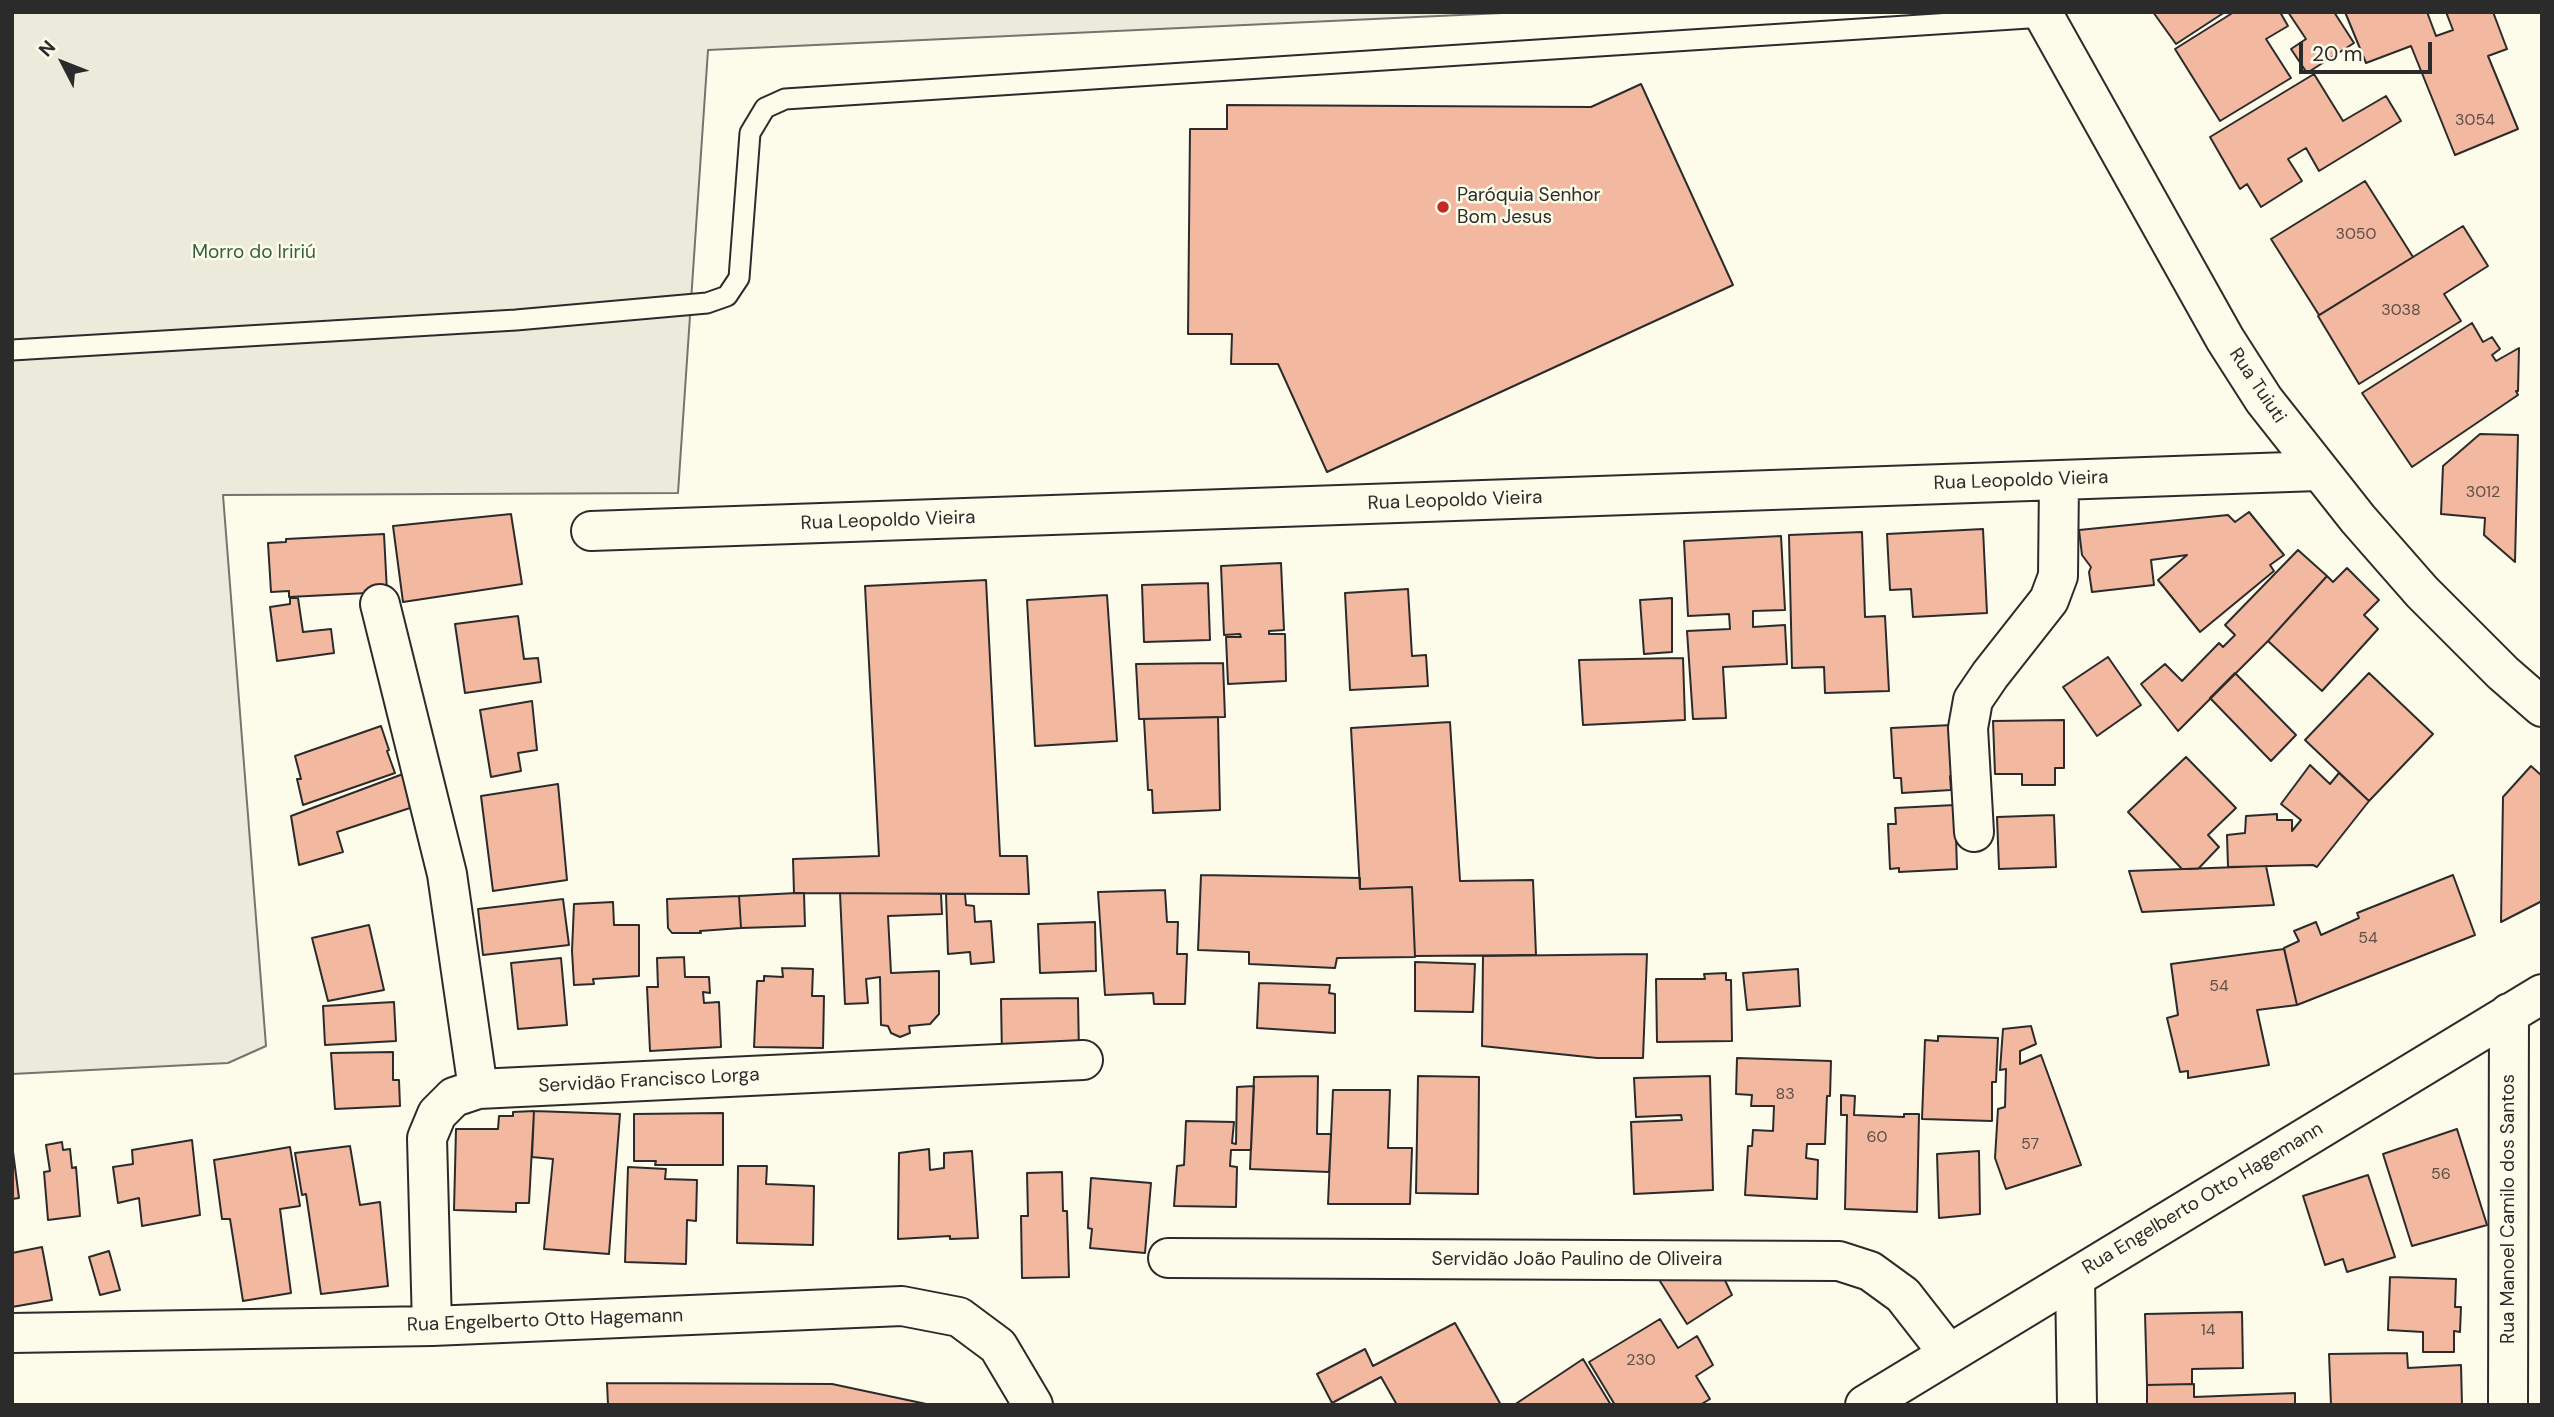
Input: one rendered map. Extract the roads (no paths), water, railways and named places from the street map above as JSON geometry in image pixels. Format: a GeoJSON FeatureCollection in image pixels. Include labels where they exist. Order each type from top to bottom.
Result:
{"type":"FeatureCollection","features":[{"type":"Feature","properties":{"kind":"street","name":"Rua Tuiuti"},"geometry":{"type":"LineString","coordinates":[[2043,15],[2225,339],[2264,400],[2318,471],[2422,592],[2503,673],[2542,707]]}},
{"type":"Feature","properties":{"kind":"street","name":"Rua Leopoldo Vieira"},"geometry":{"type":"LineString","coordinates":[[591,531],[2318,471]]}},
{"type":"Feature","properties":{"kind":"street"},"geometry":{"type":"LineString","coordinates":[[1974,832],[1968,728],[1973,700],[2049,600],[2058,576],[2059,480]]}},
{"type":"Feature","properties":{"kind":"street"},"geometry":{"type":"LineString","coordinates":[[380,604],[447,874],[478,1089]]}},
{"type":"Feature","properties":{"kind":"street","name":"Rua Engelberto Otto Hagemann"},"geometry":{"type":"LineString","coordinates":[[1865,1405],[2542,993]]}},
{"type":"Feature","properties":{"kind":"street","name":"Rua Manoel Camilo dos Santos"},"geometry":{"type":"LineString","coordinates":[[2508,1405],[2509,1013]]}},
{"type":"Feature","properties":{"kind":"street","name":"Servidão Francisco Lorga"},"geometry":{"type":"LineString","coordinates":[[432,1326],[428,1138],[437,1114],[454,1097],[478,1089],[1083,1060]]}},
{"type":"Feature","properties":{"kind":"street","name":"Servidão João Paulino de Oliveira"},"geometry":{"type":"LineString","coordinates":[[1168,1258],[1839,1261],[1870,1271],[1903,1295],[1949,1354]]}},
{"type":"Feature","properties":{"kind":"street"},"geometry":{"type":"LineString","coordinates":[[2075,1278],[2077,1405]]}},
{"type":"Feature","properties":{"kind":"street","name":"Rua Engelberto Otto Hagemann"},"geometry":{"type":"LineString","coordinates":[[12,1333],[432,1326],[902,1306],[958,1318],[998,1346],[1033,1405]]}},
{"type":"Feature","properties":{"kind":"lane"},"geometry":{"type":"LineString","coordinates":[[12,350],[516,320],[707,303],[727,296],[738,278],[750,133],[765,108],[785,99],[2043,15]]}},
{"type":"Feature","properties":{"kind":"place","name":"Paróquia Senhor Bom Jesus"},"geometry":{"type":"Point","coordinates":[1443,207]}},
{"type":"Feature","properties":{"kind":"park label","name":"Morro do Iririú"},"geometry":{"type":"Point","coordinates":[254,253]}}]}
